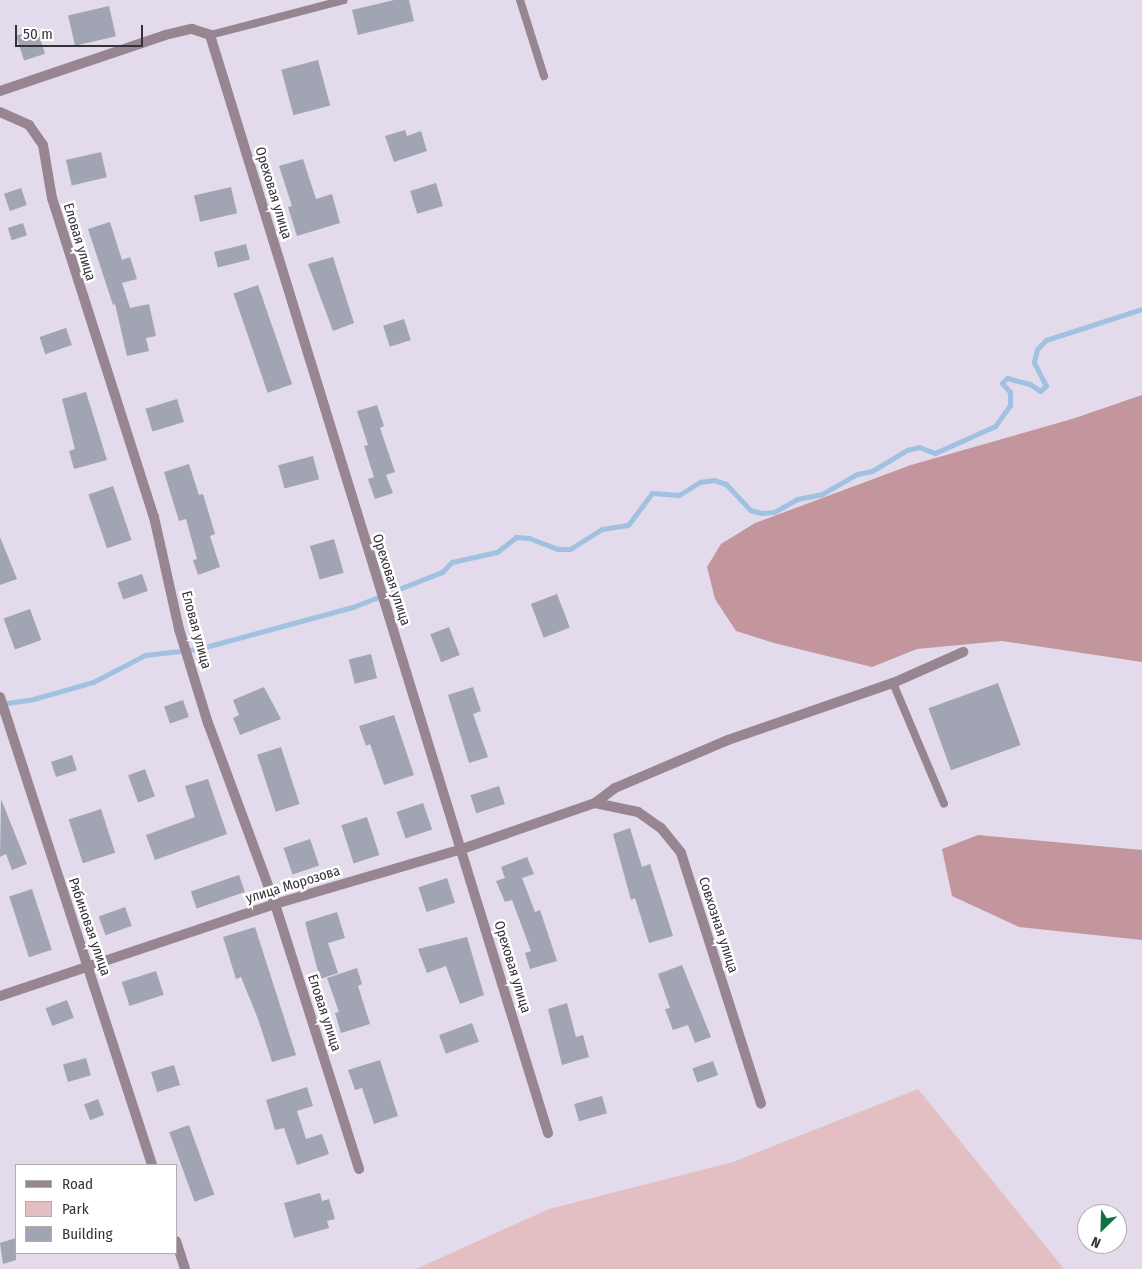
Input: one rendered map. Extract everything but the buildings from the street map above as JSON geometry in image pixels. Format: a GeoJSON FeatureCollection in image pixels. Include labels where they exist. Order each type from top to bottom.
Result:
{"type":"FeatureCollection","features":[{"type":"Feature","properties":{"kind":"street"},"geometry":{"type":"LineString","coordinates":[[0,91],[165,35],[192,29],[210,35]]}},
{"type":"Feature","properties":{"kind":"street","name":"Ореховая улица"},"geometry":{"type":"LineString","coordinates":[[210,35],[548,1133]]}},
{"type":"Feature","properties":{"kind":"street","name":"Еловая улица"},"geometry":{"type":"LineString","coordinates":[[0,112],[29,125],[43,145],[52,198],[79,291],[154,517],[182,636],[208,723],[275,904],[359,1169]]}},
{"type":"Feature","properties":{"kind":"street"},"geometry":{"type":"LineString","coordinates":[[594,803],[615,788],[728,740],[893,683],[963,652]]}},
{"type":"Feature","properties":{"kind":"street","name":"Рябиновая улица"},"geometry":{"type":"LineString","coordinates":[[0,698],[152,1164]]}},
{"type":"Feature","properties":{"kind":"street","name":"улица Морозова"},"geometry":{"type":"LineString","coordinates":[[0,996],[89,969],[275,904],[462,849],[594,803]]}},
{"type":"Feature","properties":{"kind":"street","name":"Совхозная улица"},"geometry":{"type":"LineString","coordinates":[[594,803],[638,812],[661,828],[681,853],[761,1104]]}},
{"type":"Feature","properties":{"kind":"street"},"geometry":{"type":"LineString","coordinates":[[178,1248],[185,1269]]}},
{"type":"Feature","properties":{"kind":"lane"},"geometry":{"type":"LineString","coordinates":[[210,35],[344,0]]}},
{"type":"Feature","properties":{"kind":"lane"},"geometry":{"type":"LineString","coordinates":[[520,0],[544,76]]}},
{"type":"Feature","properties":{"kind":"lane"},"geometry":{"type":"LineString","coordinates":[[893,683],[944,804]]}},
{"type":"Feature","properties":{"kind":"green space"},"geometry":{"type":"Polygon","coordinates":[[[918,1089],[1064,1269],[416,1269],[549,1209],[733,1162],[918,1089]]]}},
{"type":"Feature","properties":{"kind":"shaded area"},"geometry":{"type":"Polygon","coordinates":[[[1142,395],[1142,662],[1002,641],[917,649],[872,667],[774,643],[736,631],[715,599],[707,567],[721,544],[755,523],[911,465],[1072,419],[1142,395]]]}},
{"type":"Feature","properties":{"kind":"shaded area"},"geometry":{"type":"Polygon","coordinates":[[[978,835],[1142,850],[1142,940],[1019,927],[952,896],[942,849],[978,835]]]}},
{"type":"Feature","properties":{"kind":"waterway"},"geometry":{"type":"LineString","coordinates":[[0,704],[30,700],[93,682],[145,655],[198,649],[353,607],[442,572],[452,562],[497,552],[516,537],[529,538],[558,549],[570,549],[602,529],[628,525],[652,493],[679,495],[700,482],[714,480],[726,484],[750,510],[761,513],[774,512],[797,499],[822,494],[857,474],[872,471],[907,450],[919,447],[935,453],[995,426],[1010,405],[1010,392],[1002,383],[1007,378],[1030,384],[1040,391],[1046,386],[1034,362],[1037,349],[1046,340],[1142,309]]}}]}
